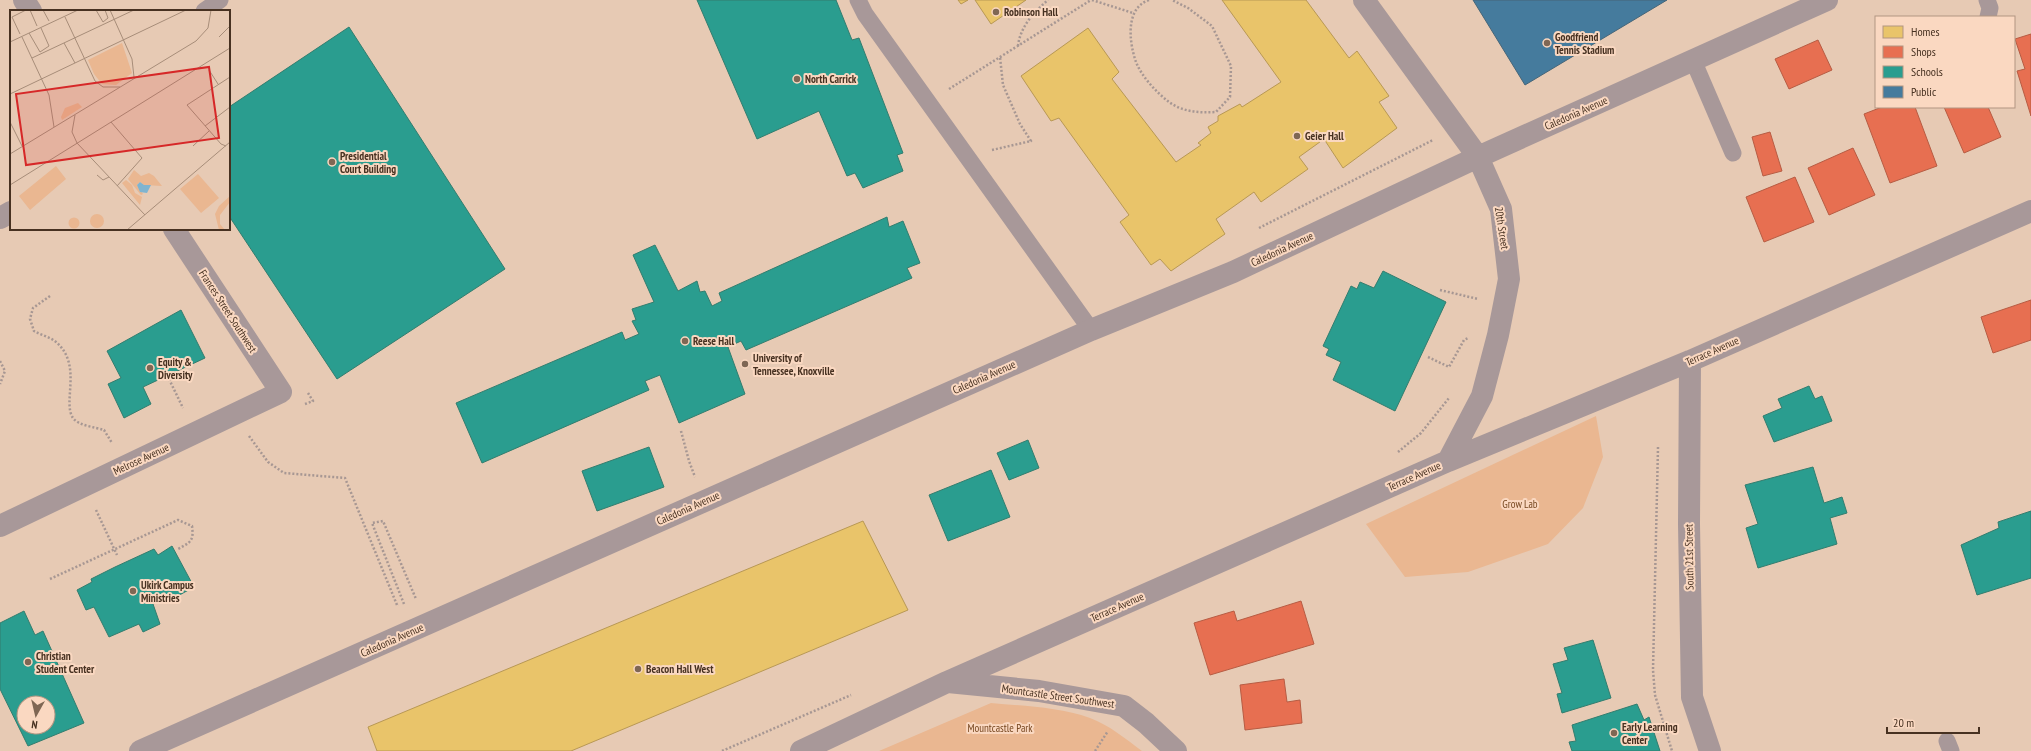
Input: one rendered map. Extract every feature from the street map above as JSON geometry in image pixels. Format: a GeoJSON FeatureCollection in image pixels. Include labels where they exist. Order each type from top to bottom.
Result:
{"type":"FeatureCollection","features":[{"type":"Feature","properties":{"kind":"street"},"geometry":{"type":"LineString","coordinates":[[24,0],[30,10]]}},
{"type":"Feature","properties":{"kind":"street","name":"20th Street"},"geometry":{"type":"LineString","coordinates":[[1364,0],[1478,157],[1501,209],[1509,279],[1498,335],[1482,396],[1448,461]]}},
{"type":"Feature","properties":{"kind":"street","name":"Caledonia Avenue"},"geometry":{"type":"LineString","coordinates":[[140,751],[1091,330],[1233,272],[1478,157],[1827,0]]}},
{"type":"Feature","properties":{"kind":"street","name":"Terrace Avenue"},"geometry":{"type":"LineString","coordinates":[[801,751],[947,682],[1448,461],[1690,361],[2031,211]]}},
{"type":"Feature","properties":{"kind":"street"},"geometry":{"type":"LineString","coordinates":[[0,218],[10,213]]}},
{"type":"Feature","properties":{"kind":"street","name":"Frances Street Southwest"},"geometry":{"type":"LineString","coordinates":[[175,230],[281,392]]}},
{"type":"Feature","properties":{"kind":"street","name":"South 21st Street"},"geometry":{"type":"LineString","coordinates":[[1690,361],[1689,524],[1692,697],[1710,751]]}},
{"type":"Feature","properties":{"kind":"street","name":"Melrose Avenue"},"geometry":{"type":"LineString","coordinates":[[0,526],[281,392]]}},
{"type":"Feature","properties":{"kind":"street","name":"Mountcastle Street Southwest"},"geometry":{"type":"LineString","coordinates":[[947,682],[1039,691],[1124,706],[1146,723],[1176,751]]}},
{"type":"Feature","properties":{"kind":"lane"},"geometry":{"type":"LineString","coordinates":[[205,10],[220,0]]}},
{"type":"Feature","properties":{"kind":"lane"},"geometry":{"type":"LineString","coordinates":[[858,0],[865,14],[1091,330]]}},
{"type":"Feature","properties":{"kind":"lane"},"geometry":{"type":"LineString","coordinates":[[1987,0],[1990,8],[1988,16]]}},
{"type":"Feature","properties":{"kind":"lane"},"geometry":{"type":"LineString","coordinates":[[1693,60],[1733,153]]}},
{"type":"Feature","properties":{"kind":"path"},"geometry":{"type":"LineString","coordinates":[[1018,46],[1019,34],[1037,9],[1048,0]]}},
{"type":"Feature","properties":{"kind":"path"},"geometry":{"type":"LineString","coordinates":[[928,102],[1091,0],[1133,12]]}},
{"type":"Feature","properties":{"kind":"path"},"geometry":{"type":"LineString","coordinates":[[1149,0],[1142,1],[1133,12],[1130,32],[1136,62],[1148,82],[1170,102],[1195,113],[1216,112],[1230,97],[1231,66],[1212,26],[1188,8],[1172,0]]}},
{"type":"Feature","properties":{"kind":"path"},"geometry":{"type":"LineString","coordinates":[[966,156],[1031,141],[1020,124],[1003,86],[1000,57]]}},
{"type":"Feature","properties":{"kind":"path"},"geometry":{"type":"LineString","coordinates":[[1440,290],[1482,300]]}},
{"type":"Feature","properties":{"kind":"path"},"geometry":{"type":"LineString","coordinates":[[50,296],[33,308],[30,319],[34,331],[56,342],[67,357],[71,374],[70,410],[73,418],[81,424],[104,430],[114,447]]}},
{"type":"Feature","properties":{"kind":"path"},"geometry":{"type":"LineString","coordinates":[[1428,357],[1450,366],[1464,340],[1474,335]]}},
{"type":"Feature","properties":{"kind":"path"},"geometry":{"type":"LineString","coordinates":[[0,361],[5,372],[0,384]]}},
{"type":"Feature","properties":{"kind":"path"},"geometry":{"type":"LineString","coordinates":[[169,380],[186,412]]}},
{"type":"Feature","properties":{"kind":"path"},"geometry":{"type":"LineString","coordinates":[[1394,455],[1421,433],[1450,396]]}},
{"type":"Feature","properties":{"kind":"path"},"geometry":{"type":"LineString","coordinates":[[681,431],[689,461],[702,492],[708,500]]}},
{"type":"Feature","properties":{"kind":"path"},"geometry":{"type":"LineString","coordinates":[[247,433],[268,462],[284,473],[345,478],[396,606],[404,604],[372,523],[383,521],[418,603],[426,599],[434,621]]}},
{"type":"Feature","properties":{"kind":"path"},"geometry":{"type":"LineString","coordinates":[[1658,447],[1653,670],[1655,695],[1672,751]]}},
{"type":"Feature","properties":{"kind":"path"},"geometry":{"type":"LineString","coordinates":[[84,486],[115,548],[117,555]]}},
{"type":"Feature","properties":{"kind":"path"},"geometry":{"type":"LineString","coordinates":[[50,580],[115,548],[178,520],[192,526],[194,536],[189,543],[178,549]]}},
{"type":"Feature","properties":{"kind":"path"},"geometry":{"type":"LineString","coordinates":[[722,751],[857,692]]}},
{"type":"Feature","properties":{"kind":"green space","name":"Grow Lab"},"geometry":{"type":"Polygon","coordinates":[[[1596,416],[1603,457],[1583,508],[1548,544],[1468,572],[1405,577],[1366,524],[1596,416]]]}},
{"type":"Feature","properties":{"kind":"green space","name":"Mountcastle Park"},"geometry":{"type":"Polygon","coordinates":[[[991,703],[1053,709],[1078,714],[1111,728],[1142,751],[879,751],[991,703]]]}},
{"type":"Feature","properties":{"kind":"building: Homes"},"geometry":{"type":"Polygon","coordinates":[[[958,0],[968,0],[961,4],[958,0]]]}},
{"type":"Feature","properties":{"kind":"building: Homes","name":"Robinson Hall"},"geometry":{"type":"Polygon","coordinates":[[[975,0],[1026,0],[991,24],[975,0]]]}},
{"type":"Feature","properties":{"kind":"building: Homes","name":"Geier Hall"},"geometry":{"type":"Polygon","coordinates":[[[1222,0],[1306,0],[1349,58],[1357,51],[1389,96],[1379,102],[1397,128],[1343,168],[1324,139],[1299,157],[1308,169],[1261,202],[1254,192],[1216,219],[1225,234],[1171,271],[1160,259],[1151,265],[1120,222],[1129,215],[1059,118],[1051,121],[1021,76],[1088,28],[1119,72],[1112,79],[1176,162],[1201,145],[1198,143],[1211,133],[1208,127],[1218,121],[1218,116],[1240,104],[1242,107],[1281,82],[1222,0]]]}},
{"type":"Feature","properties":{"kind":"building: Homes","name":"Beacon Hall West"},"geometry":{"type":"Polygon","coordinates":[[[863,521],[908,610],[571,751],[377,751],[368,727],[863,521]]]}},
{"type":"Feature","properties":{"kind":"building: Shops"},"geometry":{"type":"Polygon","coordinates":[[[2031,34],[2031,116],[2017,71],[2025,69],[2015,39],[2031,34]]]}},
{"type":"Feature","properties":{"kind":"building: Shops"},"geometry":{"type":"Polygon","coordinates":[[[1818,40],[1832,70],[1789,89],[1775,59],[1818,40]]]}},
{"type":"Feature","properties":{"kind":"building: Shops"},"geometry":{"type":"Polygon","coordinates":[[[1879,108],[1915,108],[1937,166],[1890,183],[1864,114],[1879,108]]]}},
{"type":"Feature","properties":{"kind":"building: Shops"},"geometry":{"type":"Polygon","coordinates":[[[1944,108],[1988,108],[2001,137],[1964,153],[1944,108]]]}},
{"type":"Feature","properties":{"kind":"building: Shops"},"geometry":{"type":"Polygon","coordinates":[[[1770,132],[1782,171],[1763,176],[1752,137],[1770,132]]]}},
{"type":"Feature","properties":{"kind":"building: Shops"},"geometry":{"type":"Polygon","coordinates":[[[1853,148],[1875,195],[1829,215],[1808,168],[1853,148]]]}},
{"type":"Feature","properties":{"kind":"building: Shops"},"geometry":{"type":"Polygon","coordinates":[[[1795,177],[1814,222],[1764,242],[1746,197],[1795,177]]]}},
{"type":"Feature","properties":{"kind":"building: Shops"},"geometry":{"type":"Polygon","coordinates":[[[2031,300],[2031,340],[1993,353],[1981,317],[2031,300]]]}},
{"type":"Feature","properties":{"kind":"building: Shops"},"geometry":{"type":"Polygon","coordinates":[[[1301,601],[1314,644],[1210,675],[1194,623],[1234,611],[1237,621],[1301,601]]]}},
{"type":"Feature","properties":{"kind":"building: Shops"},"geometry":{"type":"Polygon","coordinates":[[[1284,679],[1287,702],[1300,700],[1302,723],[1245,730],[1240,685],[1284,679]]]}},
{"type":"Feature","properties":{"kind":"building: Schools"},"geometry":{"type":"Polygon","coordinates":[[[697,0],[836,0],[852,40],[859,38],[903,153],[897,155],[903,171],[863,188],[855,173],[847,176],[819,111],[757,139],[697,0]]]}},
{"type":"Feature","properties":{"kind":"building: Schools","name":"Presidential Court Building"},"geometry":{"type":"Polygon","coordinates":[[[349,27],[505,269],[337,379],[230,218],[230,106],[349,27]]]}},
{"type":"Feature","properties":{"kind":"building: Schools","name":"Reese Hall"},"geometry":{"type":"Polygon","coordinates":[[[887,217],[889,227],[903,221],[920,263],[907,268],[912,278],[746,350],[741,341],[728,347],[745,394],[679,423],[660,375],[645,381],[649,390],[482,463],[456,403],[622,332],[625,340],[639,334],[632,321],[636,320],[632,309],[654,302],[633,255],[655,245],[678,291],[697,281],[700,292],[705,291],[712,306],[722,301],[719,293],[887,217]]]}},
{"type":"Feature","properties":{"kind":"building: Schools"},"geometry":{"type":"Polygon","coordinates":[[[1383,271],[1446,302],[1395,411],[1333,380],[1341,362],[1326,355],[1329,349],[1323,346],[1351,286],[1357,289],[1360,282],[1374,288],[1383,271]]]}},
{"type":"Feature","properties":{"kind":"building: Schools","name":"Equity & Diversity"},"geometry":{"type":"Polygon","coordinates":[[[181,310],[205,358],[143,387],[151,404],[124,418],[108,384],[121,378],[107,351],[181,310]]]}},
{"type":"Feature","properties":{"kind":"building: Schools"},"geometry":{"type":"Polygon","coordinates":[[[1809,386],[1815,399],[1822,396],[1832,421],[1774,442],[1763,416],[1782,408],[1778,399],[1809,386]]]}},
{"type":"Feature","properties":{"kind":"building: Schools"},"geometry":{"type":"Polygon","coordinates":[[[1028,440],[1039,468],[1009,480],[997,453],[1028,440]]]}},
{"type":"Feature","properties":{"kind":"building: Schools"},"geometry":{"type":"Polygon","coordinates":[[[649,447],[664,487],[597,511],[582,471],[649,447]]]}},
{"type":"Feature","properties":{"kind":"building: Schools"},"geometry":{"type":"Polygon","coordinates":[[[1813,467],[1824,503],[1842,497],[1847,513],[1830,518],[1837,544],[1758,568],[1746,528],[1758,524],[1745,485],[1813,467]]]}},
{"type":"Feature","properties":{"kind":"building: Schools"},"geometry":{"type":"Polygon","coordinates":[[[991,470],[1010,517],[948,541],[929,495],[991,470]]]}},
{"type":"Feature","properties":{"kind":"building: Schools"},"geometry":{"type":"Polygon","coordinates":[[[2031,511],[2031,578],[1977,595],[1961,545],[1999,528],[1998,522],[2031,511]]]}},
{"type":"Feature","properties":{"kind":"building: Schools","name":"Ukirk Campus Ministries"},"geometry":{"type":"Polygon","coordinates":[[[172,546],[194,587],[174,598],[171,593],[153,604],[160,624],[143,632],[139,624],[109,637],[94,607],[86,610],[77,590],[92,582],[91,579],[115,567],[154,549],[158,555],[172,546]]]}},
{"type":"Feature","properties":{"kind":"building: Schools","name":"Christian Student Center"},"geometry":{"type":"Polygon","coordinates":[[[24,611],[35,635],[43,631],[84,723],[56,734],[56,695],[16,695],[16,722],[0,689],[0,623],[24,611]]]}},
{"type":"Feature","properties":{"kind":"building: Schools"},"geometry":{"type":"Polygon","coordinates":[[[1593,640],[1611,698],[1562,713],[1557,694],[1562,693],[1553,664],[1568,660],[1564,648],[1593,640]]]}},
{"type":"Feature","properties":{"kind":"building: Schools","name":"Early Learning Center"},"geometry":{"type":"Polygon","coordinates":[[[1637,704],[1644,720],[1649,717],[1660,751],[1572,751],[1569,742],[1576,741],[1572,725],[1637,704]]]}},
{"type":"Feature","properties":{"kind":"building: Schools","name":"Christian Student Center"},"geometry":{"type":"Polygon","coordinates":[[[23,735],[55,735],[28,746],[23,735]]]}},
{"type":"Feature","properties":{"kind":"building: Public","name":"Goodfriend Tennis Stadium"},"geometry":{"type":"Polygon","coordinates":[[[1473,0],[1667,0],[1525,85],[1473,0]]]}},
{"type":"Feature","properties":{"kind":"place","name":"Robinson Hall"},"geometry":{"type":"Point","coordinates":[996,12]}},
{"type":"Feature","properties":{"kind":"place","name":"Goodfriend Tennis Stadium"},"geometry":{"type":"Point","coordinates":[1547,43]}},
{"type":"Feature","properties":{"kind":"place","name":"North Carrick"},"geometry":{"type":"Point","coordinates":[797,79]}},
{"type":"Feature","properties":{"kind":"place","name":"Geier Hall"},"geometry":{"type":"Point","coordinates":[1297,136]}},
{"type":"Feature","properties":{"kind":"place","name":"Presidential Court Building"},"geometry":{"type":"Point","coordinates":[332,162]}},
{"type":"Feature","properties":{"kind":"place","name":"Reese Hall"},"geometry":{"type":"Point","coordinates":[685,341]}},
{"type":"Feature","properties":{"kind":"place","name":"University of Tennessee, Knoxville"},"geometry":{"type":"Point","coordinates":[745,364]}},
{"type":"Feature","properties":{"kind":"place","name":"Equity & Diversity"},"geometry":{"type":"Point","coordinates":[150,368]}},
{"type":"Feature","properties":{"kind":"place","name":"Ukirk Campus Ministries"},"geometry":{"type":"Point","coordinates":[133,591]}},
{"type":"Feature","properties":{"kind":"place","name":"Christian Student Center"},"geometry":{"type":"Point","coordinates":[28,662]}},
{"type":"Feature","properties":{"kind":"place","name":"Beacon Hall West"},"geometry":{"type":"Point","coordinates":[638,669]}},
{"type":"Feature","properties":{"kind":"place","name":"Early Learning Center"},"geometry":{"type":"Point","coordinates":[1614,733]}}]}
